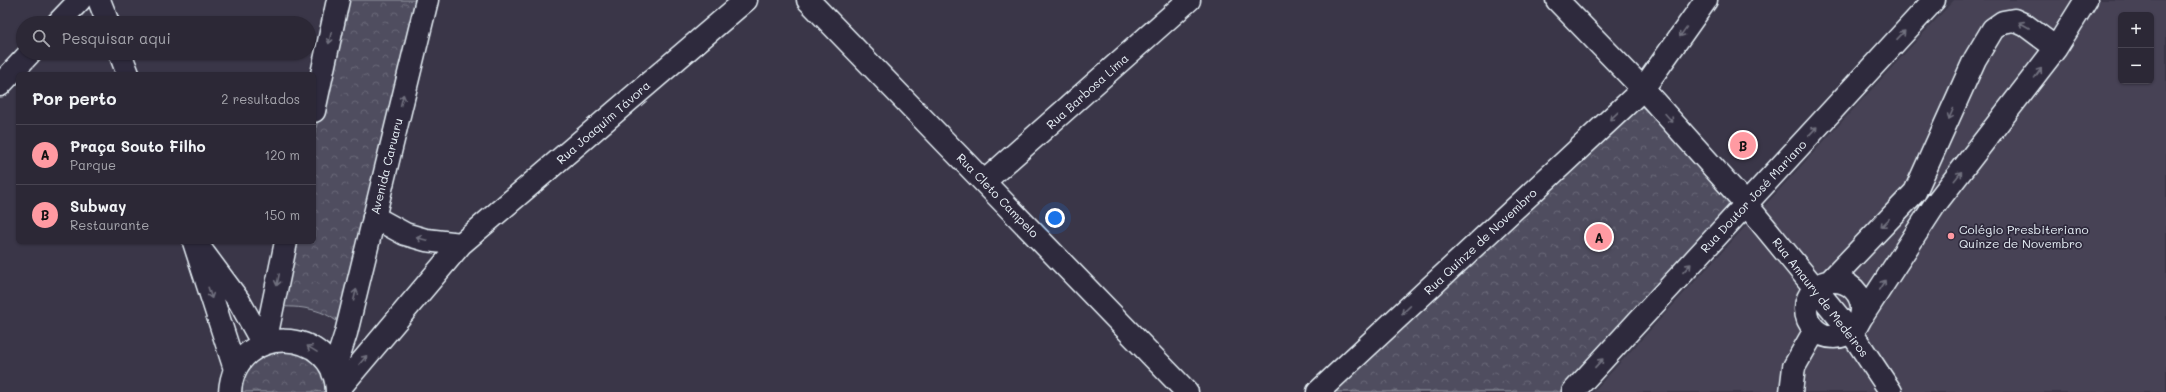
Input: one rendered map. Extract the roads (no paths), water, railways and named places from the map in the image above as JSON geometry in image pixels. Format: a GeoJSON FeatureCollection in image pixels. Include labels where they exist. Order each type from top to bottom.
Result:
{"type":"FeatureCollection","features":[{"type":"Feature","properties":{"kind":"street"},"geometry":{"type":"LineString","coordinates":[[65,16],[80,0]]}},
{"type":"Feature","properties":{"kind":"street"},"geometry":{"type":"LineString","coordinates":[[99,0],[105,16]]}},
{"type":"Feature","properties":{"kind":"street"},"geometry":{"type":"LineString","coordinates":[[316,102],[338,0]]}},
{"type":"Feature","properties":{"kind":"street","name":"Avenida Caruaru"},"geometry":{"type":"LineString","coordinates":[[336,385],[346,333],[427,0]]}},
{"type":"Feature","properties":{"kind":"street","name":"Rua Joaquim Távora"},"geometry":{"type":"LineString","coordinates":[[336,385],[461,244],[746,0]]}},
{"type":"Feature","properties":{"kind":"street","name":"Rua Cleto Campelo"},"geometry":{"type":"LineString","coordinates":[[808,0],[985,181],[1187,392]]}},
{"type":"Feature","properties":{"kind":"street","name":"Rua Barbosa Lima"},"geometry":{"type":"LineString","coordinates":[[985,181],[1189,0]]}},
{"type":"Feature","properties":{"kind":"street"},"geometry":{"type":"LineString","coordinates":[[1557,0],[1643,90]]}},
{"type":"Feature","properties":{"kind":"street","name":"Rua Quinze de Novembro"},"geometry":{"type":"LineString","coordinates":[[1318,392],[1643,90],[1706,0]]}},
{"type":"Feature","properties":{"kind":"street","name":"Rua Doutor José Mariano"},"geometry":{"type":"LineString","coordinates":[[1572,392],[1934,0]]}},
{"type":"Feature","properties":{"kind":"street"},"geometry":{"type":"LineString","coordinates":[[2056,48],[2025,24],[2014,20],[2003,22],[1993,29],[1975,59],[1915,192],[1823,284],[1810,294],[1806,313],[1815,330],[1823,335],[1833,337],[1843,336],[1856,325],[1934,206],[1990,136],[2056,48],[2086,0]]}},
{"type":"Feature","properties":{"kind":"street"},"geometry":{"type":"LineString","coordinates":[[0,86],[24,60]]}},
{"type":"Feature","properties":{"kind":"street"},"geometry":{"type":"LineString","coordinates":[[123,60],[127,72]]}},
{"type":"Feature","properties":{"kind":"street","name":"Rua Amaury de Medeiros"},"geometry":{"type":"LineString","coordinates":[[1643,90],[1746,204],[1823,284],[1856,325],[1891,392]]}},
{"type":"Feature","properties":{"kind":"street"},"geometry":{"type":"LineString","coordinates":[[1915,192],[1934,206]]}},
{"type":"Feature","properties":{"kind":"street"},"geometry":{"type":"LineString","coordinates":[[374,217],[405,234],[426,240],[461,244]]}},
{"type":"Feature","properties":{"kind":"street"},"geometry":{"type":"LineString","coordinates":[[196,244],[239,301],[264,343]]}},
{"type":"Feature","properties":{"kind":"street"},"geometry":{"type":"LineString","coordinates":[[196,244],[235,369]]}},
{"type":"Feature","properties":{"kind":"street"},"geometry":{"type":"LineString","coordinates":[[264,343],[286,244]]}},
{"type":"Feature","properties":{"kind":"street"},"geometry":{"type":"LineString","coordinates":[[1823,284],[1842,281],[1852,286],[1863,307],[1856,325]]}},
{"type":"Feature","properties":{"kind":"street"},"geometry":{"type":"LineString","coordinates":[[1791,392],[1794,367],[1815,330]]}},
{"type":"Feature","properties":{"kind":"street"},"geometry":{"type":"LineString","coordinates":[[230,392],[235,369],[242,358],[264,343],[281,339],[298,341],[312,348],[325,359],[336,385]]}},
{"type":"Feature","properties":{"kind":"place","name":"Subway"},"geometry":{"type":"Point","coordinates":[1743,145]}},
{"type":"Feature","properties":{"kind":"place","name":"Colégio Presbiteriano Quinze de Novembro"},"geometry":{"type":"Point","coordinates":[1951,236]}},
{"type":"Feature","properties":{"kind":"place","name":"Praça Souto Filho"},"geometry":{"type":"Point","coordinates":[1599,237]}}]}
